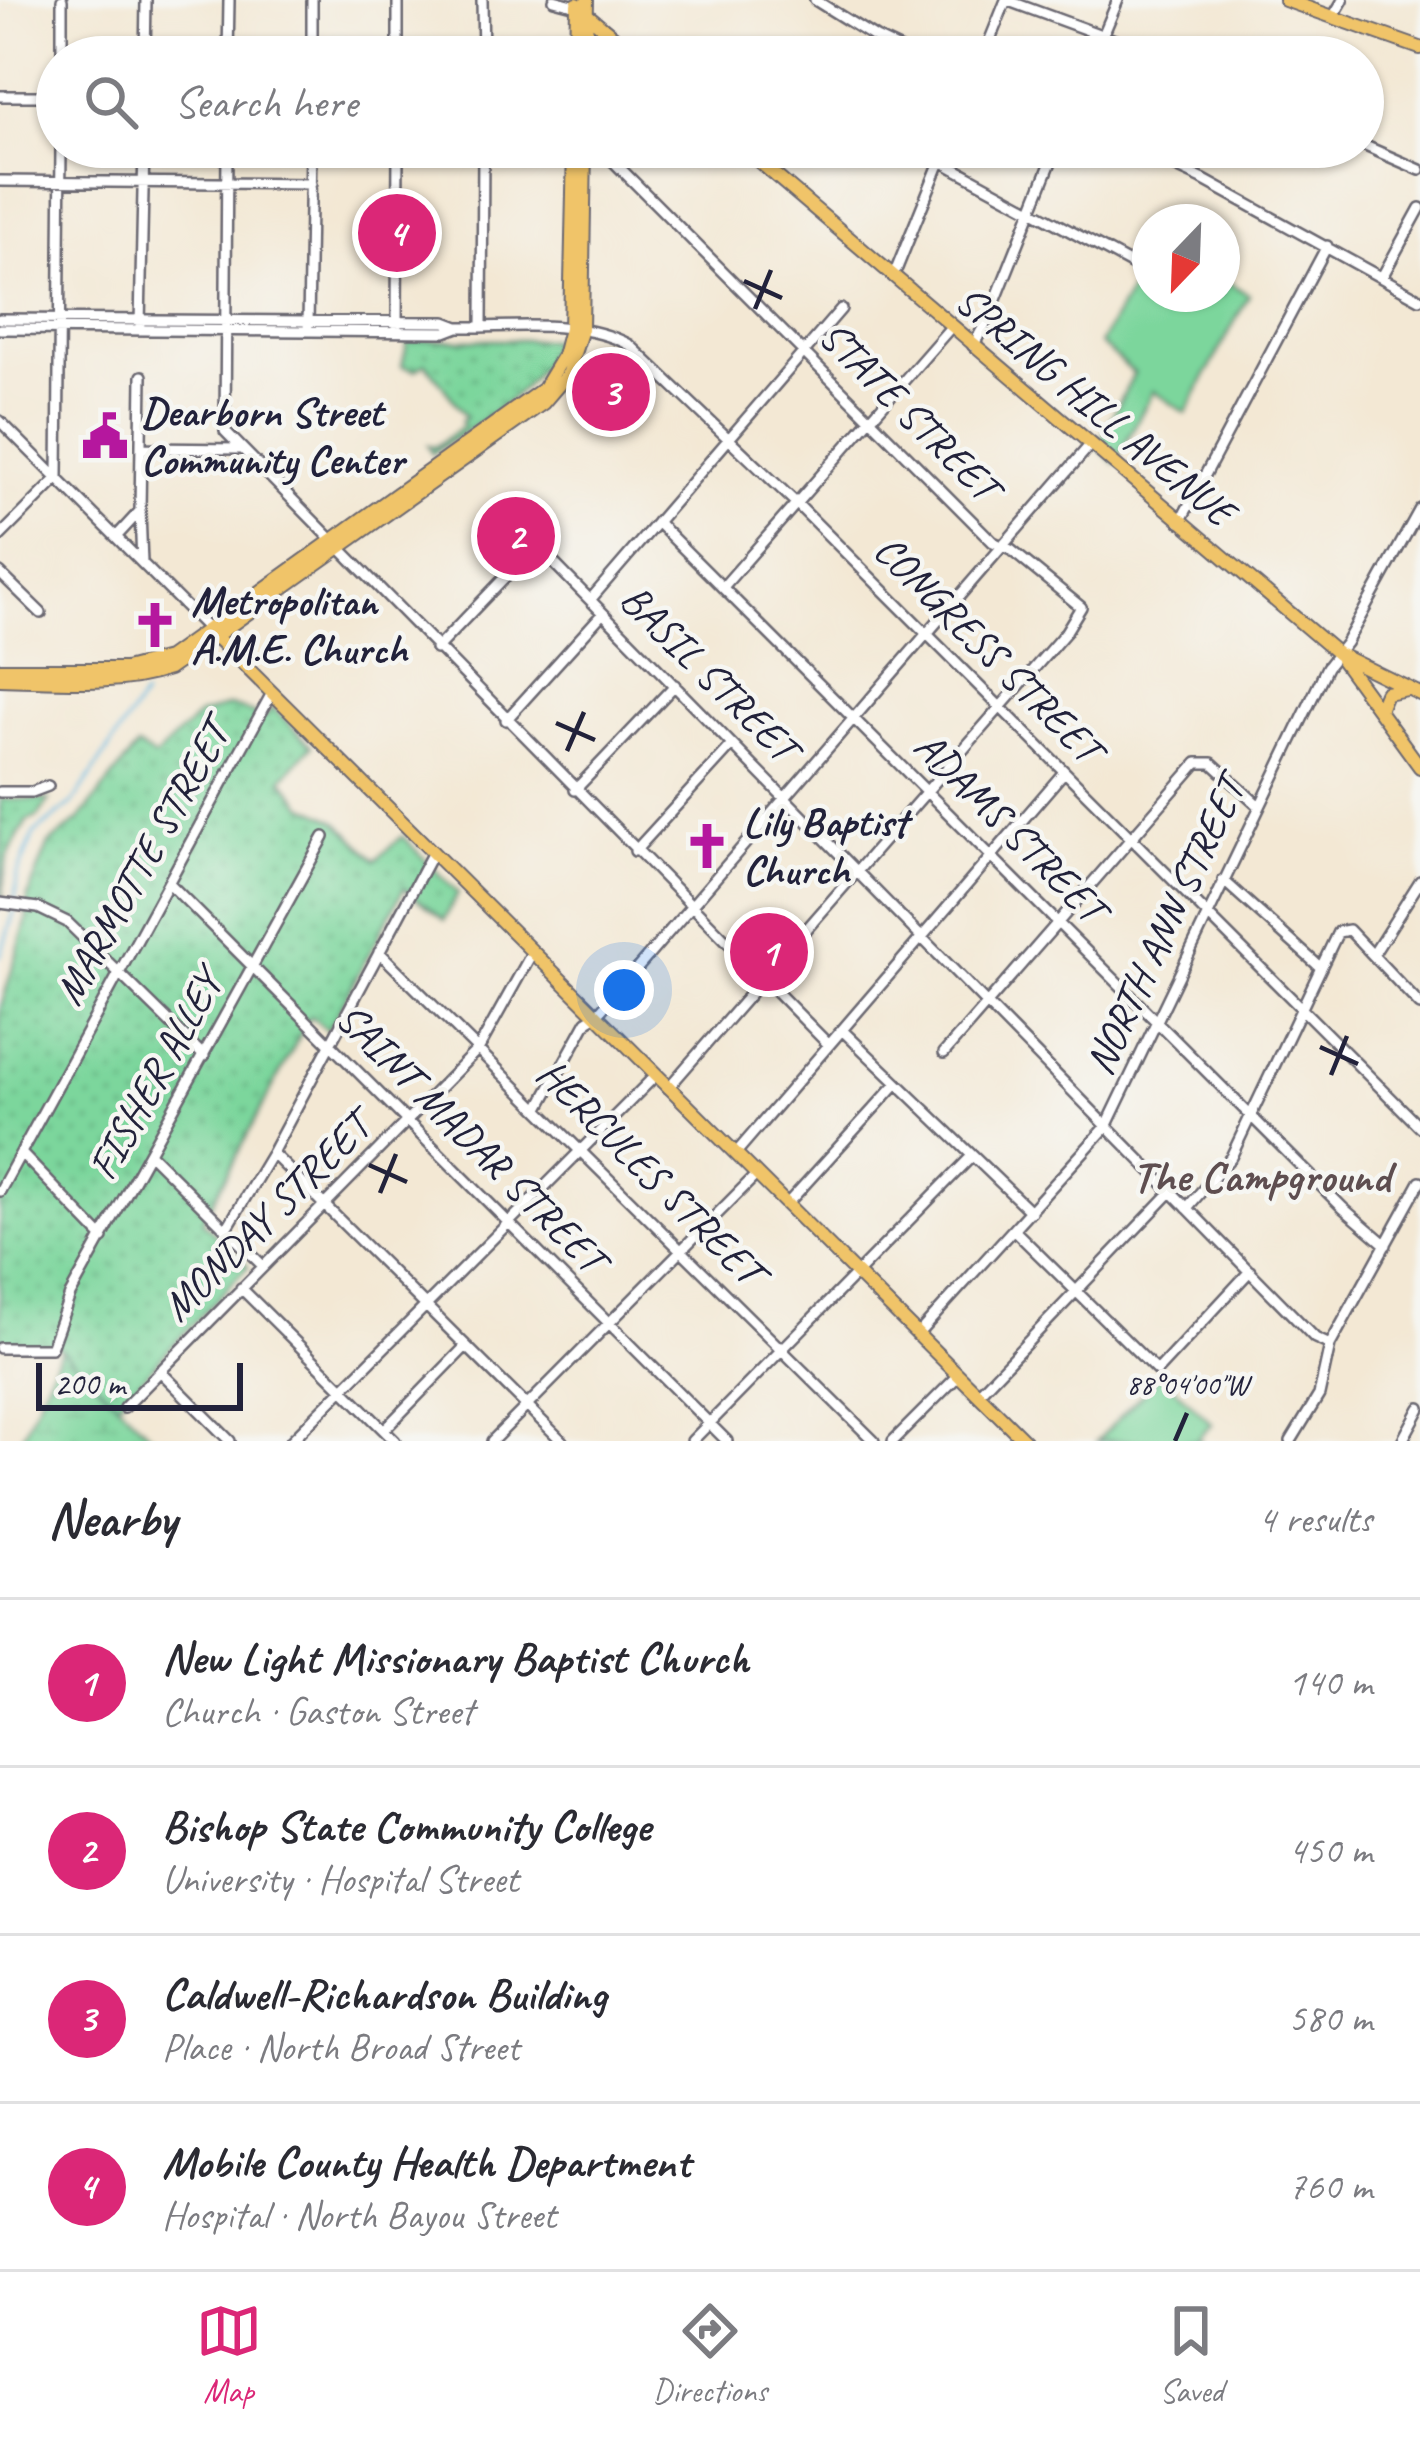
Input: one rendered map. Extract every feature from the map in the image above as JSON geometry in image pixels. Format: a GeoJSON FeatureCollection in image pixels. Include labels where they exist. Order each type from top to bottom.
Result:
{"type":"FeatureCollection","features":[{"type":"Feature","properties":{"kind":"main road"},"geometry":{"type":"LineString","coordinates":[[1285,0],[1420,48]]}},
{"type":"Feature","properties":{"kind":"main road"},"geometry":{"type":"LineString","coordinates":[[578,36],[580,4]]}},
{"type":"Feature","properties":{"kind":"main road"},"geometry":{"type":"LineString","coordinates":[[580,4],[584,36]]}},
{"type":"Feature","properties":{"kind":"main road"},"geometry":{"type":"LineString","coordinates":[[580,4],[615,36]]}},
{"type":"Feature","properties":{"kind":"main road"},"geometry":{"type":"LineString","coordinates":[[574,168],[575,329]]}},
{"type":"Feature","properties":{"kind":"main road"},"geometry":{"type":"LineString","coordinates":[[0,679],[146,677],[169,669],[543,389],[575,329],[584,168]]}},
{"type":"Feature","properties":{"kind":"main road","name":"SPRING HILL AVENUE"},"geometry":{"type":"LineString","coordinates":[[766,168],[1338,654],[1414,691]]}},
{"type":"Feature","properties":{"kind":"main road"},"geometry":{"type":"LineString","coordinates":[[0,669],[147,666],[214,635]]}},
{"type":"Feature","properties":{"kind":"main road"},"geometry":{"type":"LineString","coordinates":[[214,635],[1025,1441]]}},
{"type":"Feature","properties":{"kind":"main road"},"geometry":{"type":"LineString","coordinates":[[1338,654],[1420,767]]}},
{"type":"Feature","properties":{"kind":"main road"},"geometry":{"type":"LineString","coordinates":[[1379,710],[1387,692],[1414,691]]}},
{"type":"Feature","properties":{"kind":"street"},"geometry":{"type":"LineString","coordinates":[[62,0],[62,36]]}},
{"type":"Feature","properties":{"kind":"street"},"geometry":{"type":"LineString","coordinates":[[145,36],[146,0]]}},
{"type":"Feature","properties":{"kind":"street"},"geometry":{"type":"LineString","coordinates":[[229,0],[229,36]]}},
{"type":"Feature","properties":{"kind":"street"},"geometry":{"type":"LineString","coordinates":[[311,36],[312,0]]}},
{"type":"Feature","properties":{"kind":"street"},"geometry":{"type":"LineString","coordinates":[[398,0],[398,36]]}},
{"type":"Feature","properties":{"kind":"street"},"geometry":{"type":"LineString","coordinates":[[482,0],[482,36]]}},
{"type":"Feature","properties":{"kind":"street"},"geometry":{"type":"LineString","coordinates":[[554,0],[580,4]]}},
{"type":"Feature","properties":{"kind":"street"},"geometry":{"type":"LineString","coordinates":[[815,0],[873,36]]}},
{"type":"Feature","properties":{"kind":"street"},"geometry":{"type":"LineString","coordinates":[[991,36],[1006,0],[1103,35],[1118,0]]}},
{"type":"Feature","properties":{"kind":"street"},"geometry":{"type":"LineString","coordinates":[[1333,17],[1343,0]]}},
{"type":"Feature","properties":{"kind":"street"},"geometry":{"type":"LineString","coordinates":[[0,96],[36,96]]}},
{"type":"Feature","properties":{"kind":"street"},"geometry":{"type":"LineString","coordinates":[[1384,154],[1420,170]]}},
{"type":"Feature","properties":{"kind":"street"},"geometry":{"type":"LineString","coordinates":[[0,536],[58,478],[61,168]]}},
{"type":"Feature","properties":{"kind":"street"},"geometry":{"type":"LineString","coordinates":[[140,325],[144,168]]}},
{"type":"Feature","properties":{"kind":"street"},"geometry":{"type":"LineString","coordinates":[[227,168],[225,431],[829,1046]]}},
{"type":"Feature","properties":{"kind":"street"},"geometry":{"type":"LineString","coordinates":[[308,326],[310,168]]}},
{"type":"Feature","properties":{"kind":"street"},"geometry":{"type":"LineString","coordinates":[[397,327],[398,168]]}},
{"type":"Feature","properties":{"kind":"street"},"geometry":{"type":"LineString","coordinates":[[482,168],[482,328]]}},
{"type":"Feature","properties":{"kind":"street","name":"STATE STREET"},"geometry":{"type":"LineString","coordinates":[[619,168],[993,542],[1081,607],[1065,633],[998,706]]}},
{"type":"Feature","properties":{"kind":"street"},"geometry":{"type":"LineString","coordinates":[[891,275],[937,168]]}},
{"type":"Feature","properties":{"kind":"street"},"geometry":{"type":"LineString","coordinates":[[953,168],[1132,265]]}},
{"type":"Feature","properties":{"kind":"street"},"geometry":{"type":"LineString","coordinates":[[973,346],[1048,168]]}},
{"type":"Feature","properties":{"kind":"street"},"geometry":{"type":"LineString","coordinates":[[1174,168],[1420,299]]}},
{"type":"Feature","properties":{"kind":"street"},"geometry":{"type":"LineString","coordinates":[[0,181],[310,184]]}},
{"type":"Feature","properties":{"kind":"street"},"geometry":{"type":"LineString","coordinates":[[1382,277],[1420,208]]}},
{"type":"Feature","properties":{"kind":"street"},"geometry":{"type":"LineString","coordinates":[[1180,522],[1327,246]]}},
{"type":"Feature","properties":{"kind":"street"},"geometry":{"type":"LineString","coordinates":[[590,600],[841,309]]}},
{"type":"Feature","properties":{"kind":"street","name":"CONGRESS STREET"},"geometry":{"type":"LineString","coordinates":[[0,319],[445,332],[458,327],[575,329],[603,333],[630,345],[797,504],[1420,1127]]}},
{"type":"Feature","properties":{"kind":"street","name":"CONGRESS STREET"},"geometry":{"type":"LineString","coordinates":[[0,329],[61,324]]}},
{"type":"Feature","properties":{"kind":"street"},"geometry":{"type":"LineString","coordinates":[[657,522],[723,586],[951,327]]}},
{"type":"Feature","properties":{"kind":"street"},"geometry":{"type":"LineString","coordinates":[[142,376],[142,562]]}},
{"type":"Feature","properties":{"kind":"street"},"geometry":{"type":"LineString","coordinates":[[0,421],[214,635]]}},
{"type":"Feature","properties":{"kind":"street"},"geometry":{"type":"LineString","coordinates":[[539,1108],[587,1021],[1090,445]]}},
{"type":"Feature","properties":{"kind":"street"},"geometry":{"type":"LineString","coordinates":[[27,447],[59,448]]}},
{"type":"Feature","properties":{"kind":"street"},"geometry":{"type":"LineString","coordinates":[[141,448],[240,449]]}},
{"type":"Feature","properties":{"kind":"street","name":"NORTH ANN STREET"},"geometry":{"type":"LineString","coordinates":[[917,1335],[1106,1127],[1327,667],[1420,509]]}},
{"type":"Feature","properties":{"kind":"street"},"geometry":{"type":"LineString","coordinates":[[116,537],[140,511]]}},
{"type":"Feature","properties":{"kind":"street","name":"BASIL STREET"},"geometry":{"type":"LineString","coordinates":[[436,650],[531,550],[542,550],[1315,1338],[1330,1345]]}},
{"type":"Feature","properties":{"kind":"street"},"geometry":{"type":"LineString","coordinates":[[0,573],[41,613]]}},
{"type":"Feature","properties":{"kind":"street","name":"ADAMS STREET"},"geometry":{"type":"LineString","coordinates":[[723,586],[1343,1208],[1386,1245]]}},
{"type":"Feature","properties":{"kind":"street"},"geometry":{"type":"LineString","coordinates":[[506,720],[604,613]]}},
{"type":"Feature","properties":{"kind":"street"},"geometry":{"type":"LineString","coordinates":[[575,790],[674,686]]}},
{"type":"Feature","properties":{"kind":"street","name":"MARMOTTE STREET"},"geometry":{"type":"LineString","coordinates":[[0,1192],[272,693]]}},
{"type":"Feature","properties":{"kind":"street"},"geometry":{"type":"LineString","coordinates":[[668,1088],[998,706]]}},
{"type":"Feature","properties":{"kind":"street"},"geometry":{"type":"LineString","coordinates":[[1402,740],[1420,758]]}},
{"type":"Feature","properties":{"kind":"street"},"geometry":{"type":"LineString","coordinates":[[635,851],[733,745]]}},
{"type":"Feature","properties":{"kind":"street"},"geometry":{"type":"LineString","coordinates":[[944,1053],[1197,763],[1212,763],[1258,805]]}},
{"type":"Feature","properties":{"kind":"street"},"geometry":{"type":"LineString","coordinates":[[736,1153],[1064,772]]}},
{"type":"Feature","properties":{"kind":"street"},"geometry":{"type":"LineString","coordinates":[[0,792],[32,792],[48,786]]}},
{"type":"Feature","properties":{"kind":"street","name":"FISHER ALLEY"},"geometry":{"type":"LineString","coordinates":[[0,1348],[50,1348],[70,1294],[324,837]]}},
{"type":"Feature","properties":{"kind":"street"},"geometry":{"type":"LineString","coordinates":[[226,1229],[272,1153],[433,852]]}},
{"type":"Feature","properties":{"kind":"street"},"geometry":{"type":"LineString","coordinates":[[1223,880],[1321,968]]}},
{"type":"Feature","properties":{"kind":"street"},"geometry":{"type":"LineString","coordinates":[[1373,955],[1420,881]]}},
{"type":"Feature","properties":{"kind":"street","name":"SAINT MADAR STREET"},"geometry":{"type":"LineString","coordinates":[[169,883],[727,1441]]}},
{"type":"Feature","properties":{"kind":"street"},"geometry":{"type":"LineString","coordinates":[[4,903],[22,904],[67,922],[204,1056]]}},
{"type":"Feature","properties":{"kind":"street"},"geometry":{"type":"LineString","coordinates":[[1187,1208],[1220,1173],[1342,929],[1349,930],[1420,1005]]}},
{"type":"Feature","properties":{"kind":"street","name":"MONDAY STREET"},"geometry":{"type":"LineString","coordinates":[[124,1408],[479,1048],[533,951]]}},
{"type":"Feature","properties":{"kind":"street","name":"HERCULES STREET"},"geometry":{"type":"LineString","coordinates":[[379,952],[874,1441]]}},
{"type":"Feature","properties":{"kind":"street"},"geometry":{"type":"LineString","coordinates":[[842,1030],[1031,1212]]}},
{"type":"Feature","properties":{"kind":"street"},"geometry":{"type":"LineString","coordinates":[[291,1441],[656,1075]]}},
{"type":"Feature","properties":{"kind":"street"},"geometry":{"type":"LineString","coordinates":[[787,1204],[897,1083]]}},
{"type":"Feature","properties":{"kind":"street"},"geometry":{"type":"LineString","coordinates":[[21,1153],[103,1238]]}},
{"type":"Feature","properties":{"kind":"street"},"geometry":{"type":"LineString","coordinates":[[272,1153],[562,1441]]}},
{"type":"Feature","properties":{"kind":"street"},"geometry":{"type":"LineString","coordinates":[[150,1154],[263,1266]]}},
{"type":"Feature","properties":{"kind":"street"},"geometry":{"type":"LineString","coordinates":[[692,1441],[973,1156]]}},
{"type":"Feature","properties":{"kind":"street"},"geometry":{"type":"LineString","coordinates":[[492,1441],[757,1174]]}},
{"type":"Feature","properties":{"kind":"street"},"geometry":{"type":"LineString","coordinates":[[1292,1441],[1319,1395],[1330,1345],[1420,1182]]}},
{"type":"Feature","properties":{"kind":"street"},"geometry":{"type":"LineString","coordinates":[[978,1394],[1172,1192]]}},
{"type":"Feature","properties":{"kind":"street"},"geometry":{"type":"LineString","coordinates":[[1014,1231],[1157,1371],[1250,1271]]}},
{"type":"Feature","properties":{"kind":"street"},"geometry":{"type":"LineString","coordinates":[[242,1288],[394,1441]]}},
{"type":"Feature","properties":{"kind":"street"},"geometry":{"type":"LineString","coordinates":[[384,1430],[465,1347]]}},
{"type":"Feature","properties":{"kind":"street"},"geometry":{"type":"LineString","coordinates":[[160,1371],[230,1441]]}},
{"type":"Feature","properties":{"kind":"street"},"geometry":{"type":"LineString","coordinates":[[893,1441],[958,1375]]}},
{"type":"Feature","properties":{"kind":"street"},"geometry":{"type":"LineString","coordinates":[[1402,1441],[1420,1408]]}},
{"type":"Feature","properties":{"kind":"green space"},"geometry":{"type":"Polygon","coordinates":[[[1132,288],[1132,312],[1240,312],[1186,413],[1153,391],[1115,463],[1097,447],[1134,373],[1100,344],[1132,288]]]}},
{"type":"Feature","properties":{"kind":"green space"},"geometry":{"type":"Polygon","coordinates":[[[1240,289],[1249,295],[1240,312],[1240,289]]]}},
{"type":"Feature","properties":{"kind":"green space"},"geometry":{"type":"Polygon","coordinates":[[[408,340],[553,341],[545,360],[519,391],[432,454],[428,445],[435,447],[463,426],[466,417],[426,363],[415,370],[402,366],[408,340]]]}},
{"type":"Feature","properties":{"kind":"green space"},"geometry":{"type":"Polygon","coordinates":[[[229,706],[266,717],[272,707],[311,746],[282,779],[304,805],[337,821],[376,860],[402,836],[458,893],[444,920],[404,888],[328,1031],[310,1016],[202,1221],[248,1266],[118,1403],[55,1344],[0,1342],[0,1010],[26,923],[28,896],[49,844],[79,820],[137,747],[155,757],[199,715],[229,706]]]}},
{"type":"Feature","properties":{"kind":"green space"},"geometry":{"type":"Polygon","coordinates":[[[0,799],[50,800],[38,817],[27,821],[7,857],[2,899],[0,799]]]}},
{"type":"Feature","properties":{"kind":"green space"},"geometry":{"type":"Polygon","coordinates":[[[61,1349],[157,1441],[20,1441],[61,1349]]]}},
{"type":"Feature","properties":{"kind":"green space"},"geometry":{"type":"Polygon","coordinates":[[[1161,1374],[1212,1424],[1201,1441],[1097,1441],[1161,1374]]]}},
{"type":"Feature","properties":{"kind":"waterway"},"geometry":{"type":"LineString","coordinates":[[0,956],[14,913],[17,876],[34,834],[73,803],[143,697]]}},
{"type":"Feature","properties":{"kind":"place","name":"Mobile County Health Department"},"geometry":{"type":"Point","coordinates":[397,233]}},
{"type":"Feature","properties":{"kind":"place","name":"Caldwell-Richardson Building"},"geometry":{"type":"Point","coordinates":[611,392]}},
{"type":"Feature","properties":{"kind":"place","name":"Dearborn Street Community Center"},"geometry":{"type":"Point","coordinates":[105,436]}},
{"type":"Feature","properties":{"kind":"place","name":"Bishop State Community College"},"geometry":{"type":"Point","coordinates":[516,536]}},
{"type":"Feature","properties":{"kind":"place","name":"Metropolitan A.M.E. Church"},"geometry":{"type":"Point","coordinates":[155,625]}},
{"type":"Feature","properties":{"kind":"place","name":"Lily Baptist Church"},"geometry":{"type":"Point","coordinates":[707,846]}},
{"type":"Feature","properties":{"kind":"place","name":"New Light Missionary Baptist Church"},"geometry":{"type":"Point","coordinates":[769,952]}},
{"type":"Feature","properties":{"kind":"district","name":"The Campground"},"geometry":{"type":"Point","coordinates":[1261,1176]}}]}
